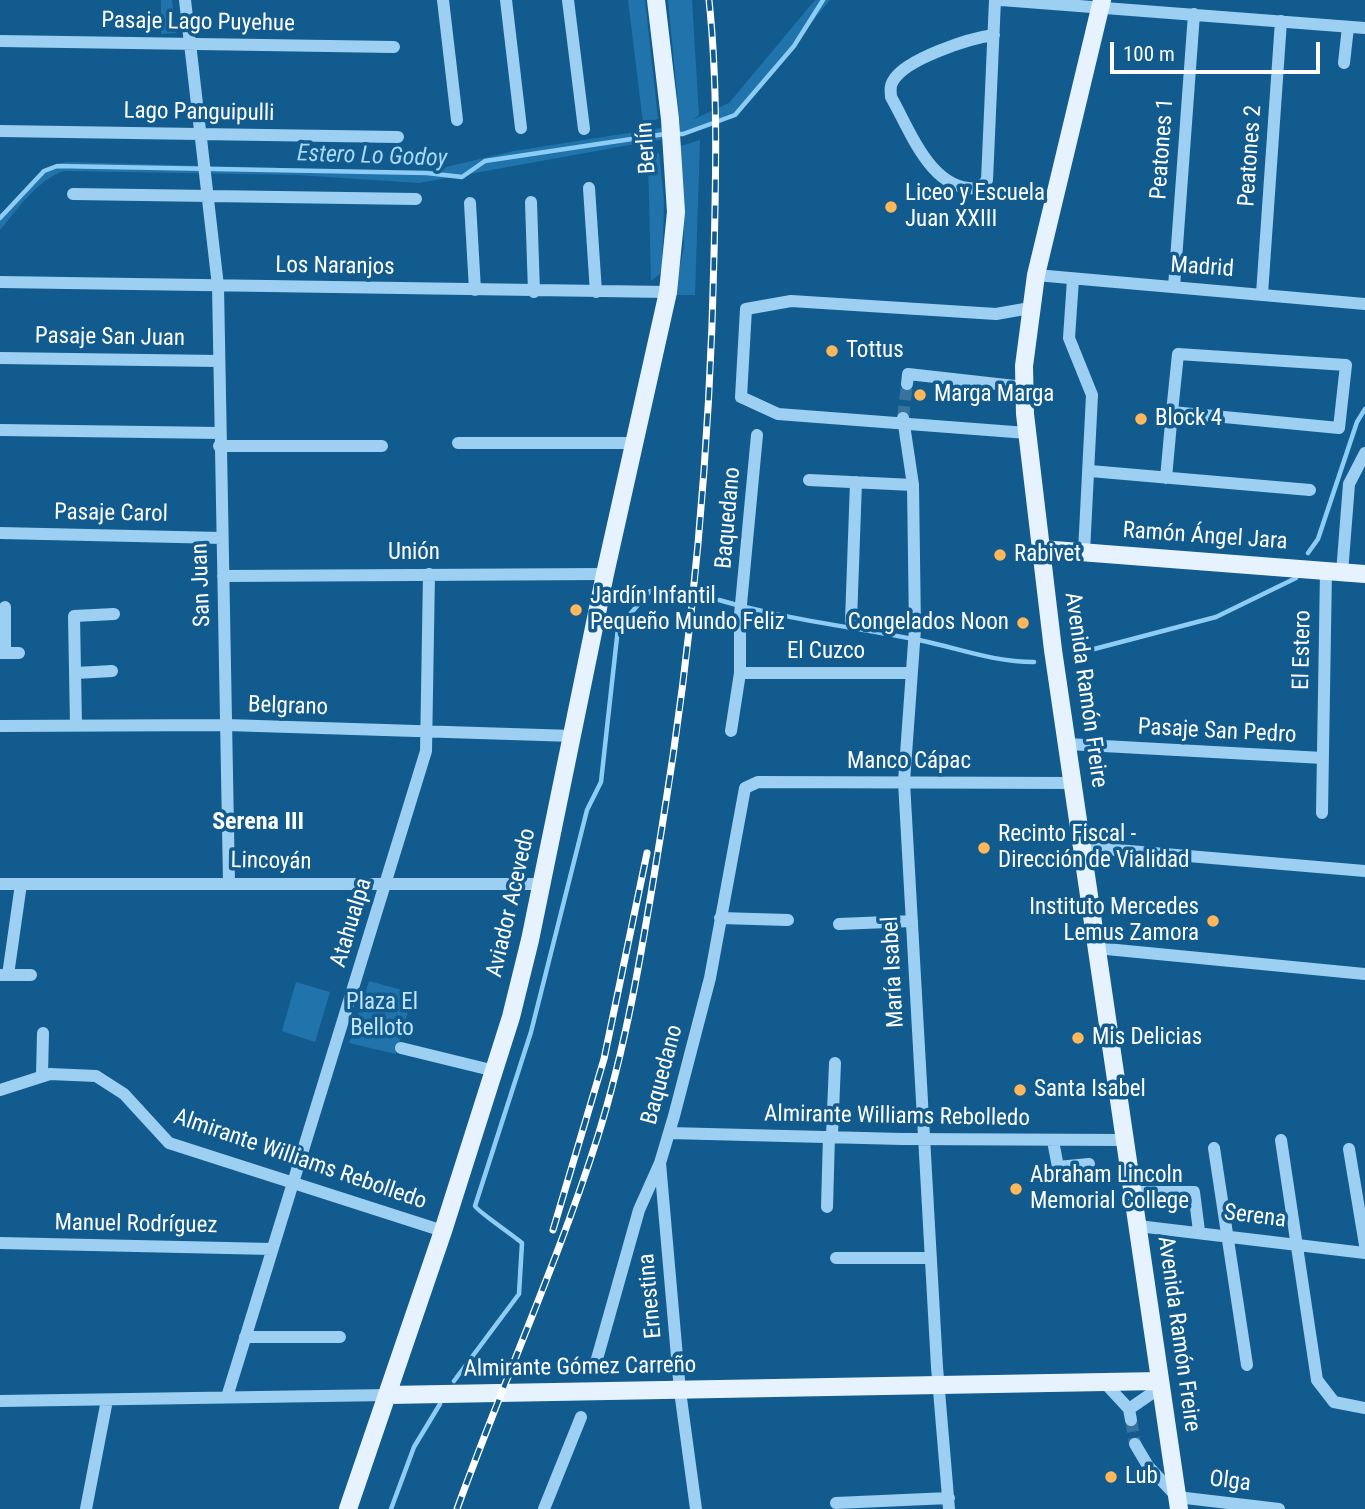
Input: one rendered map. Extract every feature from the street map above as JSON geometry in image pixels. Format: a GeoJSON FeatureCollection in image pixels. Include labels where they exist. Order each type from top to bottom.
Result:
{"type":"FeatureCollection","features":[{"type":"Feature","properties":{"kind":"main road","name":"Berlín"},"geometry":{"type":"LineString","coordinates":[[656,0],[670,118],[676,224],[668,292]]}},
{"type":"Feature","properties":{"kind":"main road","name":"Avenida Ramón Freire"},"geometry":{"type":"LineString","coordinates":[[1102,3],[1036,275],[1030,308],[1024,387],[1027,433],[1067,744],[1178,1503]]}},
{"type":"Feature","properties":{"kind":"main road","name":"Aviador Acevedo"},"geometry":{"type":"LineString","coordinates":[[348,1509],[495,1071],[542,884],[668,292]]}},
{"type":"Feature","properties":{"kind":"main road","name":"Ramón Ángel Jara"},"geometry":{"type":"LineString","coordinates":[[1041,549],[1365,574]]}},
{"type":"Feature","properties":{"kind":"main road","name":"Almirante Gómez Carreño"},"geometry":{"type":"LineString","coordinates":[[388,1395],[1102,1381],[1161,1384]]}},
{"type":"Feature","properties":{"kind":"street","name":"San Juan"},"geometry":{"type":"LineString","coordinates":[[185,0],[218,286],[229,882]]}},
{"type":"Feature","properties":{"kind":"street"},"geometry":{"type":"LineString","coordinates":[[443,0],[457,120]]}},
{"type":"Feature","properties":{"kind":"street"},"geometry":{"type":"LineString","coordinates":[[506,0],[521,128]]}},
{"type":"Feature","properties":{"kind":"street"},"geometry":{"type":"LineString","coordinates":[[568,0],[584,129]]}},
{"type":"Feature","properties":{"kind":"street"},"geometry":{"type":"LineString","coordinates":[[994,35],[971,38],[915,64],[894,78],[890,87],[891,97],[924,155],[944,181],[957,188],[980,188],[986,180],[994,35],[995,0]]}},
{"type":"Feature","properties":{"kind":"street"},"geometry":{"type":"LineString","coordinates":[[1002,0],[1102,3],[1194,14],[1365,28]]}},
{"type":"Feature","properties":{"kind":"street","name":"Peatones 1"},"geometry":{"type":"LineString","coordinates":[[1174,287],[1194,14]]}},
{"type":"Feature","properties":{"kind":"street","name":"Peatones 2"},"geometry":{"type":"LineString","coordinates":[[1262,294],[1282,21]]}},
{"type":"Feature","properties":{"kind":"street"},"geometry":{"type":"LineString","coordinates":[[1344,63],[1348,27]]}},
{"type":"Feature","properties":{"kind":"street","name":"Pasaje Lago Puyehue"},"geometry":{"type":"LineString","coordinates":[[0,41],[394,47]]}},
{"type":"Feature","properties":{"kind":"street","name":"Lago Panguipulli"},"geometry":{"type":"LineString","coordinates":[[0,131],[398,137]]}},
{"type":"Feature","properties":{"kind":"street"},"geometry":{"type":"LineString","coordinates":[[589,188],[596,292]]}},
{"type":"Feature","properties":{"kind":"street"},"geometry":{"type":"LineString","coordinates":[[73,194],[205,189],[416,199]]}},
{"type":"Feature","properties":{"kind":"street"},"geometry":{"type":"LineString","coordinates":[[531,202],[534,292]]}},
{"type":"Feature","properties":{"kind":"street"},"geometry":{"type":"LineString","coordinates":[[470,203],[475,290]]}},
{"type":"Feature","properties":{"kind":"street","name":"Madrid"},"geometry":{"type":"LineString","coordinates":[[1036,275],[1365,303]]}},
{"type":"Feature","properties":{"kind":"street"},"geometry":{"type":"LineString","coordinates":[[1073,279],[1069,338],[1092,395],[1084,552]]}},
{"type":"Feature","properties":{"kind":"street","name":"Los Naranjos"},"geometry":{"type":"LineString","coordinates":[[0,282],[668,292]]}},
{"type":"Feature","properties":{"kind":"street"},"geometry":{"type":"LineString","coordinates":[[1027,433],[778,414],[741,397],[746,309],[791,301],[996,314],[1030,308]]}},
{"type":"Feature","properties":{"kind":"street"},"geometry":{"type":"LineString","coordinates":[[1166,478],[1172,412],[1178,354],[1346,365],[1339,428],[1172,412]]}},
{"type":"Feature","properties":{"kind":"street","name":"Pasaje San Juan"},"geometry":{"type":"LineString","coordinates":[[0,358],[219,361]]}},
{"type":"Feature","properties":{"kind":"street"},"geometry":{"type":"LineString","coordinates":[[907,384],[908,374],[1024,387]]}},
{"type":"Feature","properties":{"kind":"street","name":"María Isabel"},"geometry":{"type":"LineString","coordinates":[[905,425],[913,485],[915,629],[904,782],[931,1258],[949,1504]]}},
{"type":"Feature","properties":{"kind":"street"},"geometry":{"type":"LineString","coordinates":[[0,430],[382,446]]}},
{"type":"Feature","properties":{"kind":"street","name":"Baquedano"},"geometry":{"type":"LineString","coordinates":[[731,731],[740,673],[740,615],[757,435]]}},
{"type":"Feature","properties":{"kind":"street"},"geometry":{"type":"LineString","coordinates":[[457,443],[634,443]]}},
{"type":"Feature","properties":{"kind":"street"},"geometry":{"type":"LineString","coordinates":[[1365,453],[1351,476],[1365,477]]}},
{"type":"Feature","properties":{"kind":"street"},"geometry":{"type":"LineString","coordinates":[[1090,471],[1310,490]]}},
{"type":"Feature","properties":{"kind":"street","name":"El Estero"},"geometry":{"type":"LineString","coordinates":[[1322,813],[1322,758],[1334,572],[1351,476]]}},
{"type":"Feature","properties":{"kind":"street"},"geometry":{"type":"LineString","coordinates":[[809,480],[913,485]]}},
{"type":"Feature","properties":{"kind":"street"},"geometry":{"type":"LineString","coordinates":[[851,621],[856,482]]}},
{"type":"Feature","properties":{"kind":"street","name":"Pasaje Carol"},"geometry":{"type":"LineString","coordinates":[[0,533],[222,538]]}},
{"type":"Feature","properties":{"kind":"street","name":"Atahualpa"},"geometry":{"type":"LineString","coordinates":[[227,1397],[426,751],[429,574]]}},
{"type":"Feature","properties":{"kind":"street","name":"Unión"},"geometry":{"type":"LineString","coordinates":[[223,576],[606,574]]}},
{"type":"Feature","properties":{"kind":"street"},"geometry":{"type":"LineString","coordinates":[[5,607],[2,653],[19,653]]}},
{"type":"Feature","properties":{"kind":"street"},"geometry":{"type":"LineString","coordinates":[[76,725],[74,616],[114,614]]}},
{"type":"Feature","properties":{"kind":"street"},"geometry":{"type":"LineString","coordinates":[[76,673],[112,671]]}},
{"type":"Feature","properties":{"kind":"street","name":"El Cuzco"},"geometry":{"type":"LineString","coordinates":[[740,673],[912,673]]}},
{"type":"Feature","properties":{"kind":"street","name":"Belgrano"},"geometry":{"type":"LineString","coordinates":[[0,726],[227,725],[427,734],[573,736]]}},
{"type":"Feature","properties":{"kind":"street","name":"Pasaje San Pedro"},"geometry":{"type":"LineString","coordinates":[[1067,744],[1322,758]]}},
{"type":"Feature","properties":{"kind":"street","name":"Manco Cápac"},"geometry":{"type":"LineString","coordinates":[[746,788],[758,782],[1073,783]]}},
{"type":"Feature","properties":{"kind":"street","name":"Baquedano"},"geometry":{"type":"LineString","coordinates":[[595,1366],[639,1210],[660,1163],[669,1133],[709,978],[746,788]]}},
{"type":"Feature","properties":{"kind":"street"},"geometry":{"type":"LineString","coordinates":[[1082,847],[1365,871]]}},
{"type":"Feature","properties":{"kind":"street","name":"Lincoyán"},"geometry":{"type":"LineString","coordinates":[[0,884],[542,884]]}},
{"type":"Feature","properties":{"kind":"street"},"geometry":{"type":"LineString","coordinates":[[21,884],[4,975],[31,975]]}},
{"type":"Feature","properties":{"kind":"street"},"geometry":{"type":"LineString","coordinates":[[720,918],[788,920]]}},
{"type":"Feature","properties":{"kind":"street"},"geometry":{"type":"LineString","coordinates":[[839,924],[912,921]]}},
{"type":"Feature","properties":{"kind":"street"},"geometry":{"type":"LineString","coordinates":[[1096,948],[1365,974]]}},
{"type":"Feature","properties":{"kind":"street"},"geometry":{"type":"LineString","coordinates":[[42,1076],[43,1033]]}},
{"type":"Feature","properties":{"kind":"street"},"geometry":{"type":"LineString","coordinates":[[401,1048],[495,1071]]}},
{"type":"Feature","properties":{"kind":"street"},"geometry":{"type":"LineString","coordinates":[[827,1207],[835,1063]]}},
{"type":"Feature","properties":{"kind":"street","name":"Almirante Williams Rebolledo"},"geometry":{"type":"LineString","coordinates":[[0,1090],[42,1076],[74,1073],[96,1076],[124,1094],[169,1143],[443,1231]]}},
{"type":"Feature","properties":{"kind":"street","name":"Almirante Williams Rebolledo"},"geometry":{"type":"LineString","coordinates":[[669,1133],[925,1140],[1125,1140]]}},
{"type":"Feature","properties":{"kind":"street"},"geometry":{"type":"LineString","coordinates":[[1053,1140],[1058,1167],[1089,1164]]}},
{"type":"Feature","properties":{"kind":"street"},"geometry":{"type":"LineString","coordinates":[[1281,1140],[1317,1380],[1334,1402],[1365,1408]]}},
{"type":"Feature","properties":{"kind":"street"},"geometry":{"type":"LineString","coordinates":[[1214,1148],[1247,1365]]}},
{"type":"Feature","properties":{"kind":"street"},"geometry":{"type":"LineString","coordinates":[[1349,1149],[1365,1245]]}},
{"type":"Feature","properties":{"kind":"street","name":"Ernestina"},"geometry":{"type":"LineString","coordinates":[[660,1163],[680,1391],[695,1509]]}},
{"type":"Feature","properties":{"kind":"street"},"geometry":{"type":"LineString","coordinates":[[1133,1192],[1194,1192],[1199,1231]]}},
{"type":"Feature","properties":{"kind":"street","name":"Serena"},"geometry":{"type":"LineString","coordinates":[[1138,1226],[1199,1231],[1365,1253]]}},
{"type":"Feature","properties":{"kind":"street","name":"Manuel Rodríguez"},"geometry":{"type":"LineString","coordinates":[[0,1243],[272,1249]]}},
{"type":"Feature","properties":{"kind":"street"},"geometry":{"type":"LineString","coordinates":[[836,1258],[931,1258]]}},
{"type":"Feature","properties":{"kind":"street"},"geometry":{"type":"LineString","coordinates":[[245,1336],[340,1337]]}},
{"type":"Feature","properties":{"kind":"street"},"geometry":{"type":"LineString","coordinates":[[1102,1381],[1130,1415],[1146,1394],[1161,1384]]}},
{"type":"Feature","properties":{"kind":"street","name":"Almirante Gómez Carreño"},"geometry":{"type":"LineString","coordinates":[[0,1401],[388,1395]]}},
{"type":"Feature","properties":{"kind":"street"},"geometry":{"type":"LineString","coordinates":[[86,1509],[107,1400]]}},
{"type":"Feature","properties":{"kind":"street"},"geometry":{"type":"LineString","coordinates":[[544,1509],[581,1417]]}},
{"type":"Feature","properties":{"kind":"street"},"geometry":{"type":"LineString","coordinates":[[1135,1444],[1148,1466],[1178,1503]]}},
{"type":"Feature","properties":{"kind":"street"},"geometry":{"type":"LineString","coordinates":[[836,1503],[949,1504]]}},
{"type":"Feature","properties":{"kind":"street","name":"Olga"},"geometry":{"type":"LineString","coordinates":[[1178,1503],[1279,1509]]}},
{"type":"Feature","properties":{"kind":"green space"},"geometry":{"type":"Polygon","coordinates":[[[161,0],[172,0],[176,33],[161,34],[161,0]]]}},
{"type":"Feature","properties":{"kind":"green space"},"geometry":{"type":"Polygon","coordinates":[[[628,0],[645,0],[658,119],[643,123],[628,0]]]}},
{"type":"Feature","properties":{"kind":"green space"},"geometry":{"type":"Polygon","coordinates":[[[668,0],[692,0],[699,115],[692,120],[729,103],[815,0],[830,0],[739,110],[719,124],[685,135],[419,183],[297,175],[64,171],[37,188],[0,230],[0,219],[30,185],[47,170],[67,162],[425,172],[514,151],[680,125],[668,0]]]}},
{"type":"Feature","properties":{"kind":"green space"},"geometry":{"type":"Polygon","coordinates":[[[700,140],[695,295],[674,295],[684,247],[681,146],[700,140]]]}},
{"type":"Feature","properties":{"kind":"green space"},"geometry":{"type":"Polygon","coordinates":[[[659,153],[664,201],[662,272],[651,281],[648,157],[659,153]]]}},
{"type":"Feature","properties":{"kind":"green space","name":"Plaza El Belloto"},"geometry":{"type":"Polygon","coordinates":[[[369,981],[413,993],[396,1054],[349,1043],[369,981]]]}},
{"type":"Feature","properties":{"kind":"green space"},"geometry":{"type":"Polygon","coordinates":[[[296,982],[330,992],[315,1042],[282,1031],[296,982]]]}},
{"type":"Feature","properties":{"kind":"waterway","name":"Estero Lo Godoy"},"geometry":{"type":"LineString","coordinates":[[674,134],[683,134],[735,115],[794,46],[823,0]]}},
{"type":"Feature","properties":{"kind":"waterway","name":"Estero Lo Godoy"},"geometry":{"type":"LineString","coordinates":[[0,218],[44,171],[57,166],[427,173],[462,177],[485,161],[665,134]]}},
{"type":"Feature","properties":{"kind":"waterway"},"geometry":{"type":"LineString","coordinates":[[1308,553],[1318,539],[1357,422],[1365,409]]}},
{"type":"Feature","properties":{"kind":"waterway"},"geometry":{"type":"LineString","coordinates":[[1079,653],[1216,617],[1296,578]]}},
{"type":"Feature","properties":{"kind":"waterway"},"geometry":{"type":"LineString","coordinates":[[454,1381],[519,1294],[522,1243],[475,1206],[531,1032],[587,810],[601,782],[618,628],[650,591],[669,594]]}},
{"type":"Feature","properties":{"kind":"waterway"},"geometry":{"type":"LineString","coordinates":[[719,600],[793,618],[919,640],[990,657],[1034,662]]}},
{"type":"Feature","properties":{"kind":"waterway"},"geometry":{"type":"LineString","coordinates":[[391,1509],[414,1447],[440,1404]]}},
{"type":"Feature","properties":{"kind":"tunnel"},"geometry":{"type":"LineString","coordinates":[[903,418],[907,384]]}},
{"type":"Feature","properties":{"kind":"tunnel"},"geometry":{"type":"LineString","coordinates":[[1131,1420],[1135,1444]]}},
{"type":"Feature","properties":{"kind":"railway"},"geometry":{"type":"LineString","coordinates":[[457,1509],[565,1232],[597,1139],[627,1023],[649,905],[683,685],[709,400],[715,192],[715,96],[709,0]]}},
{"type":"Feature","properties":{"kind":"railway"},"geometry":{"type":"LineString","coordinates":[[553,1230],[604,1059],[647,853]]}},
{"type":"Feature","properties":{"kind":"place","name":"Liceo y Escuela Juan XXIII"},"geometry":{"type":"Point","coordinates":[891,207]}},
{"type":"Feature","properties":{"kind":"place","name":"Tottus"},"geometry":{"type":"Point","coordinates":[832,351]}},
{"type":"Feature","properties":{"kind":"place","name":"Marga Marga"},"geometry":{"type":"Point","coordinates":[920,395]}},
{"type":"Feature","properties":{"kind":"place","name":"Block 4"},"geometry":{"type":"Point","coordinates":[1141,419]}},
{"type":"Feature","properties":{"kind":"place","name":"Rabivet"},"geometry":{"type":"Point","coordinates":[1000,555]}},
{"type":"Feature","properties":{"kind":"place","name":"Jardín Infantil Pequeño Mundo Feliz"},"geometry":{"type":"Point","coordinates":[576,610]}},
{"type":"Feature","properties":{"kind":"place","name":"Congelados Noon"},"geometry":{"type":"Point","coordinates":[1023,623]}},
{"type":"Feature","properties":{"kind":"place","name":"Recinto Fiscal - Dirección de Vialidad"},"geometry":{"type":"Point","coordinates":[984,848]}},
{"type":"Feature","properties":{"kind":"place","name":"Instituto Mercedes Lemus Zamora"},"geometry":{"type":"Point","coordinates":[1213,921]}},
{"type":"Feature","properties":{"kind":"place","name":"Mis Delicias"},"geometry":{"type":"Point","coordinates":[1078,1038]}},
{"type":"Feature","properties":{"kind":"place","name":"Santa Isabel"},"geometry":{"type":"Point","coordinates":[1020,1090]}},
{"type":"Feature","properties":{"kind":"place","name":"Abraham Lincoln Memorial College"},"geometry":{"type":"Point","coordinates":[1016,1189]}},
{"type":"Feature","properties":{"kind":"place","name":"Lub"},"geometry":{"type":"Point","coordinates":[1111,1477]}},
{"type":"Feature","properties":{"kind":"district","name":"Serena III"},"geometry":{"type":"Point","coordinates":[258,823]}}]}
